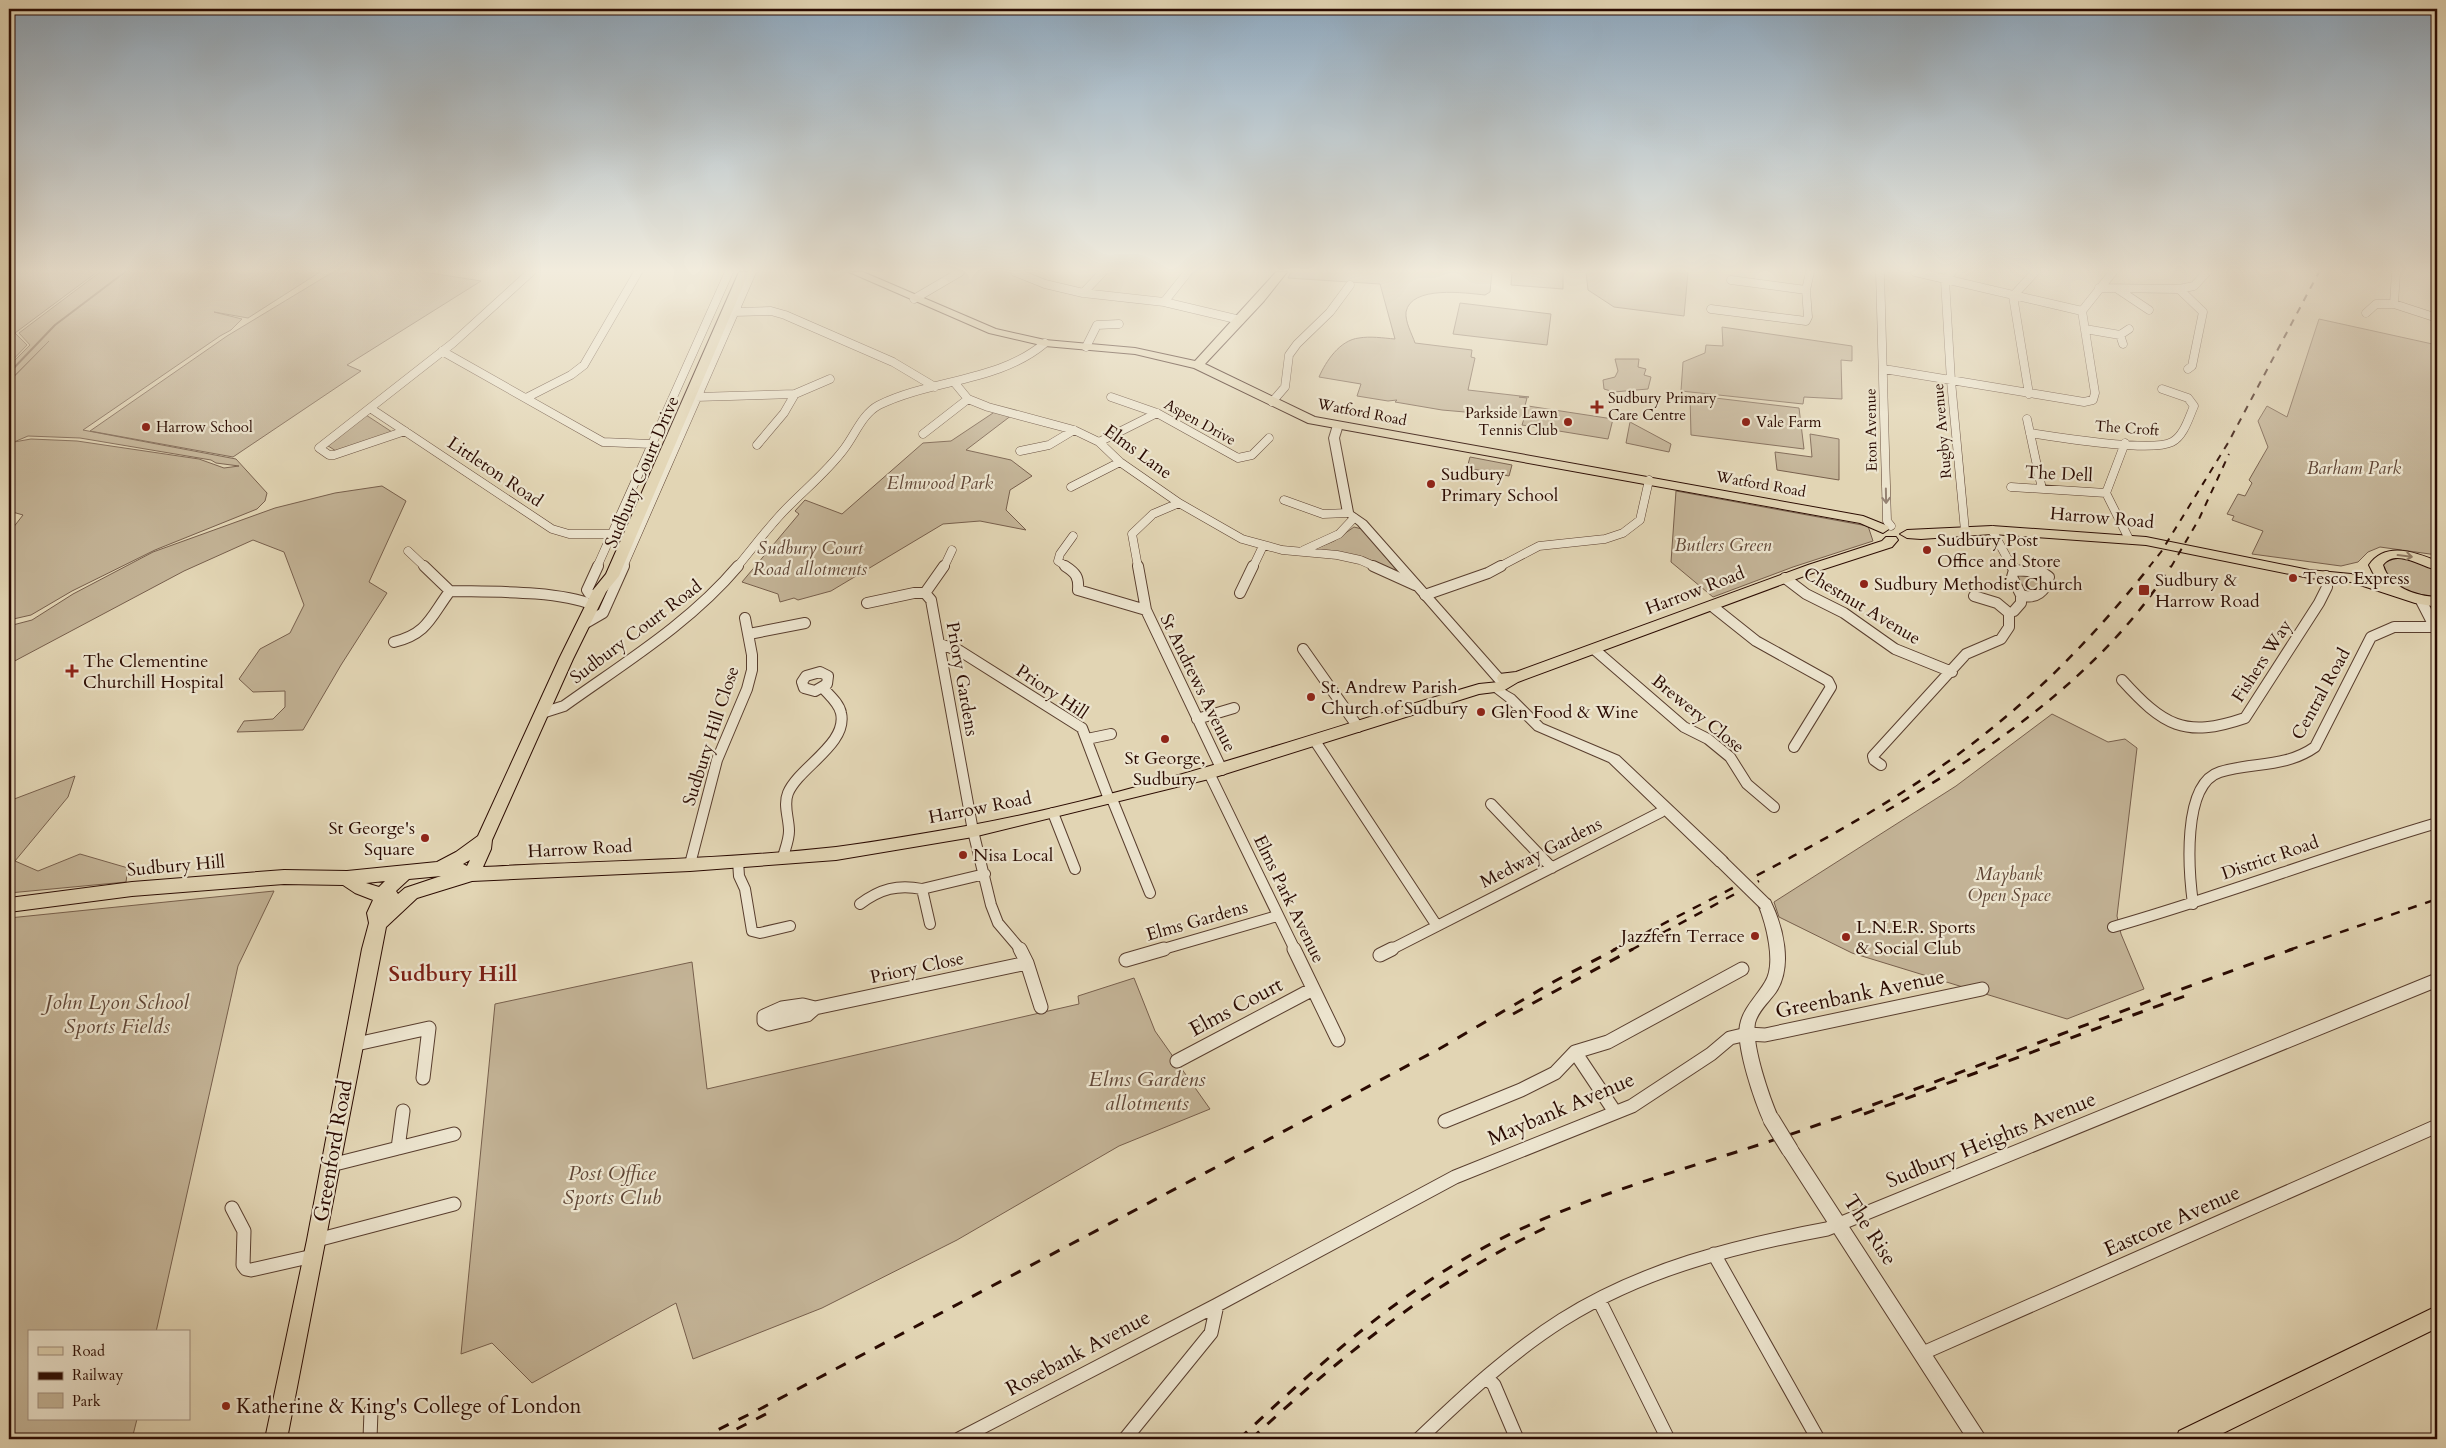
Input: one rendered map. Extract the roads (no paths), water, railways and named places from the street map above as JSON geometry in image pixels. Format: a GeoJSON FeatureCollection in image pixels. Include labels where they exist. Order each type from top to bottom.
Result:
{"type":"FeatureCollection","features":[{"type":"Feature","properties":{"kind":"main road","name":"Sudbury Court Drive"},"geometry":{"type":"LineString","coordinates":[[472,874],[483,849],[484,840],[584,624],[600,577],[663,429],[704,340]]}},
{"type":"Feature","properties":{"kind":"main road","name":"Sudbury Court Drive"},"geometry":{"type":"LineString","coordinates":[[595,596],[612,576],[654,489],[716,340]]}},
{"type":"Feature","properties":{"kind":"main road","name":"Watford Road"},"geometry":{"type":"LineString","coordinates":[[1030,340],[1045,343],[1162,355],[1198,365],[1312,420],[1863,520],[1888,532]]}},
{"type":"Feature","properties":{"kind":"main road"},"geometry":{"type":"LineString","coordinates":[[1198,365],[1221,340]]}},
{"type":"Feature","properties":{"kind":"main road"},"geometry":{"type":"LineString","coordinates":[[1162,355],[1213,348]]}},
{"type":"Feature","properties":{"kind":"main road"},"geometry":{"type":"LineString","coordinates":[[1213,348],[1211,358],[1220,375]]}},
{"type":"Feature","properties":{"kind":"main road","name":"Harrow Road"},"geometry":{"type":"LineString","coordinates":[[383,895],[418,890],[472,874],[690,864],[836,853],[973,831],[1053,813],[1215,771],[1497,684],[1595,650],[1785,578],[1887,544],[1888,532],[1905,540],[1906,534],[1920,535],[1992,530],[2129,539],[2197,550],[2326,576],[2351,578],[2401,592]]}},
{"type":"Feature","properties":{"kind":"main road","name":"Harrow Road"},"geometry":{"type":"LineString","coordinates":[[2262,564],[2346,570],[2376,566],[2382,558],[2394,555],[2413,557],[2437,566]]}},
{"type":"Feature","properties":{"kind":"main road"},"geometry":{"type":"LineString","coordinates":[[2376,566],[2379,575],[2401,592],[2420,600],[2437,602]]}},
{"type":"Feature","properties":{"kind":"main road","name":"Sudbury Court Drive"},"geometry":{"type":"LineString","coordinates":[[439,869],[462,857],[484,840]]}},
{"type":"Feature","properties":{"kind":"main road","name":"Harrow Road"},"geometry":{"type":"LineString","coordinates":[[439,869],[461,870],[472,874]]}},
{"type":"Feature","properties":{"kind":"main road","name":"Sudbury Hill"},"geometry":{"type":"LineString","coordinates":[[9,905],[185,884],[300,876],[347,878],[439,869]]}},
{"type":"Feature","properties":{"kind":"main road"},"geometry":{"type":"LineString","coordinates":[[408,873],[424,881],[418,890]]}},
{"type":"Feature","properties":{"kind":"main road","name":"Greenford Road"},"geometry":{"type":"LineString","coordinates":[[276,1439],[331,1165],[370,949],[378,923],[375,912],[383,895],[408,873]]}},
{"type":"Feature","properties":{"kind":"main road","name":"Sudbury Hill"},"geometry":{"type":"LineString","coordinates":[[347,878],[356,886],[383,895]]}},
{"type":"Feature","properties":{"kind":"main road","name":"Harrow Road"},"geometry":{"type":"LineString","coordinates":[[378,923],[418,890]]}},
{"type":"Feature","properties":{"kind":"main road"},"geometry":{"type":"LineString","coordinates":[[2187,1439],[2437,1316]]}},
{"type":"Feature","properties":{"kind":"street"},"geometry":{"type":"LineString","coordinates":[[405,431],[334,455],[319,448],[456,340]]}},
{"type":"Feature","properties":{"kind":"street"},"geometry":{"type":"LineString","coordinates":[[526,398],[571,375],[584,365],[599,340]]}},
{"type":"Feature","properties":{"kind":"street","name":"Sudbury Court Drive"},"geometry":{"type":"LineString","coordinates":[[595,596],[587,590],[651,444],[663,429],[701,340]]}},
{"type":"Feature","properties":{"kind":"street","name":"Sudbury Court Drive"},"geometry":{"type":"LineString","coordinates":[[584,624],[603,614],[654,489],[722,340]]}},
{"type":"Feature","properties":{"kind":"street"},"geometry":{"type":"LineString","coordinates":[[841,340],[893,362],[935,387]]}},
{"type":"Feature","properties":{"kind":"street"},"geometry":{"type":"LineString","coordinates":[[1086,347],[1090,340]]}},
{"type":"Feature","properties":{"kind":"street"},"geometry":{"type":"LineString","coordinates":[[1272,402],[1285,387],[1289,355],[1302,340]]}},
{"type":"Feature","properties":{"kind":"street","name":"Eton Avenue"},"geometry":{"type":"LineString","coordinates":[[1883,340],[1888,532]]}},
{"type":"Feature","properties":{"kind":"street","name":"Rugby Avenue"},"geometry":{"type":"LineString","coordinates":[[1949,340],[1965,531]]}},
{"type":"Feature","properties":{"kind":"street"},"geometry":{"type":"LineString","coordinates":[[2020,340],[2029,394]]}},
{"type":"Feature","properties":{"kind":"street"},"geometry":{"type":"LineString","coordinates":[[1884,369],[2084,402],[2093,400],[2095,394],[2087,340]]}},
{"type":"Feature","properties":{"kind":"street"},"geometry":{"type":"LineString","coordinates":[[2122,340],[2123,344]]}},
{"type":"Feature","properties":{"kind":"street"},"geometry":{"type":"LineString","coordinates":[[2188,369],[2192,366],[2197,340]]}},
{"type":"Feature","properties":{"kind":"street","name":"Sudbury Court Road"},"geometry":{"type":"LineString","coordinates":[[542,714],[555,711],[564,706],[690,616],[716,592],[783,512],[844,450],[868,414],[887,401],[1008,366],[1032,354],[1045,343]]}},
{"type":"Feature","properties":{"kind":"street"},"geometry":{"type":"LineString","coordinates":[[442,351],[603,442],[614,444],[651,444]]}},
{"type":"Feature","properties":{"kind":"street"},"geometry":{"type":"LineString","coordinates":[[696,397],[795,394],[830,378]]}},
{"type":"Feature","properties":{"kind":"street","name":"Elms Lane"},"geometry":{"type":"LineString","coordinates":[[954,382],[968,399],[988,407],[1074,430],[1099,442],[1120,462],[1179,503],[1242,538],[1263,546],[1360,560],[1415,585]]}},
{"type":"Feature","properties":{"kind":"street","name":"The Croft"},"geometry":{"type":"LineString","coordinates":[[2030,433],[2160,446],[2175,441],[2194,406],[2188,398],[2162,389]]}},
{"type":"Feature","properties":{"kind":"street"},"geometry":{"type":"LineString","coordinates":[[757,445],[784,413],[795,394]]}},
{"type":"Feature","properties":{"kind":"street","name":"Aspen Drive"},"geometry":{"type":"LineString","coordinates":[[1112,397],[1157,413],[1238,458],[1252,455],[1269,438]]}},
{"type":"Feature","properties":{"kind":"street"},"geometry":{"type":"LineString","coordinates":[[924,434],[968,399]]}},
{"type":"Feature","properties":{"kind":"street","name":"Littleton Road"},"geometry":{"type":"LineString","coordinates":[[370,408],[552,529],[569,534],[612,534]]}},
{"type":"Feature","properties":{"kind":"street"},"geometry":{"type":"LineString","coordinates":[[1099,442],[1157,413]]}},
{"type":"Feature","properties":{"kind":"street"},"geometry":{"type":"LineString","coordinates":[[2027,419],[2042,489]]}},
{"type":"Feature","properties":{"kind":"street"},"geometry":{"type":"LineString","coordinates":[[1301,551],[1339,534],[1351,516],[1334,438],[1338,425]]}},
{"type":"Feature","properties":{"kind":"street"},"geometry":{"type":"LineString","coordinates":[[1020,452],[1039,450],[1063,439],[1074,430]]}},
{"type":"Feature","properties":{"kind":"street"},"geometry":{"type":"LineString","coordinates":[[2125,443],[2106,493],[2129,539]]}},
{"type":"Feature","properties":{"kind":"street"},"geometry":{"type":"LineString","coordinates":[[1071,487],[1120,462]]}},
{"type":"Feature","properties":{"kind":"street"},"geometry":{"type":"LineString","coordinates":[[1425,595],[1488,573],[1539,546],[1570,540],[1605,539],[1623,533],[1640,520],[1649,480]]}},
{"type":"Feature","properties":{"kind":"street","name":"The Dell"},"geometry":{"type":"LineString","coordinates":[[2011,487],[2106,493]]}},
{"type":"Feature","properties":{"kind":"street"},"geometry":{"type":"LineString","coordinates":[[1284,500],[1323,514],[1351,516]]}},
{"type":"Feature","properties":{"kind":"street","name":"St Andrews Avenue"},"geometry":{"type":"LineString","coordinates":[[1179,503],[1160,509],[1140,523],[1132,534],[1146,610],[1196,719],[1215,771]]}},
{"type":"Feature","properties":{"kind":"street","name":"Elms Lane"},"geometry":{"type":"LineString","coordinates":[[1351,516],[1362,524],[1425,595],[1477,656],[1497,684]]}},
{"type":"Feature","properties":{"kind":"street"},"geometry":{"type":"LineString","coordinates":[[1992,530],[2014,570],[2012,577],[2020,595],[2021,603],[2014,611]]}},
{"type":"Feature","properties":{"kind":"street","name":"St Andrews Avenue"},"geometry":{"type":"LineString","coordinates":[[1073,536],[1060,554],[1058,561],[1076,573],[1079,579],[1077,587],[1086,594],[1146,610]]}},
{"type":"Feature","properties":{"kind":"street"},"geometry":{"type":"LineString","coordinates":[[1240,593],[1263,546]]}},
{"type":"Feature","properties":{"kind":"street"},"geometry":{"type":"LineString","coordinates":[[867,603],[914,593],[925,593],[941,573],[952,550]]}},
{"type":"Feature","properties":{"kind":"street"},"geometry":{"type":"LineString","coordinates":[[408,551],[450,590],[578,599],[595,596]]}},
{"type":"Feature","properties":{"kind":"street"},"geometry":{"type":"LineString","coordinates":[[2014,570],[2042,572],[2048,577],[2047,588],[2036,597],[2029,598],[2020,595]]}},
{"type":"Feature","properties":{"kind":"street","name":"Fishers Way"},"geometry":{"type":"LineString","coordinates":[[2122,680],[2160,719],[2178,727],[2189,729],[2208,727],[2245,718],[2319,603],[2327,587],[2326,576]]}},
{"type":"Feature","properties":{"kind":"street","name":"Chestnut Avenue"},"geometry":{"type":"LineString","coordinates":[[1785,578],[1806,594],[1844,613],[1895,649],[1952,672]]}},
{"type":"Feature","properties":{"kind":"street"},"geometry":{"type":"LineString","coordinates":[[394,642],[406,640],[426,628],[450,590]]}},
{"type":"Feature","properties":{"kind":"street","name":"Priory Gardens"},"geometry":{"type":"LineString","coordinates":[[925,593],[931,600],[940,644],[973,831],[998,923],[1020,949],[1027,963],[1041,1007]]}},
{"type":"Feature","properties":{"kind":"street"},"geometry":{"type":"LineString","coordinates":[[1881,765],[1874,760],[1873,756],[1952,672],[1966,654],[2001,639],[2015,622],[2002,605],[1974,596]]}},
{"type":"Feature","properties":{"kind":"street"},"geometry":{"type":"LineString","coordinates":[[2420,600],[2436,630]]}},
{"type":"Feature","properties":{"kind":"street"},"geometry":{"type":"LineString","coordinates":[[1712,606],[1756,641],[1828,681],[1831,687],[1794,747]]}},
{"type":"Feature","properties":{"kind":"street","name":"Sudbury Hill Close"},"geometry":{"type":"LineString","coordinates":[[690,864],[716,760],[747,689],[752,670],[752,655],[745,618]]}},
{"type":"Feature","properties":{"kind":"street"},"geometry":{"type":"LineString","coordinates":[[749,634],[805,622]]}},
{"type":"Feature","properties":{"kind":"street","name":"Central Road"},"geometry":{"type":"LineString","coordinates":[[2193,904],[2189,879],[2190,832],[2193,813],[2206,782],[2215,774],[2286,763],[2303,757],[2314,747],[2372,637],[2383,628],[2398,626],[2436,630]]}},
{"type":"Feature","properties":{"kind":"street","name":"Priory Hill"},"geometry":{"type":"LineString","coordinates":[[940,644],[960,651],[1082,728],[1150,893]]}},
{"type":"Feature","properties":{"kind":"street"},"geometry":{"type":"LineString","coordinates":[[1303,649],[1358,728]]}},
{"type":"Feature","properties":{"kind":"street","name":"Brewery Close"},"geometry":{"type":"LineString","coordinates":[[1595,650],[1684,727],[1708,739],[1730,757],[1747,784],[1774,807]]}},
{"type":"Feature","properties":{"kind":"street"},"geometry":{"type":"LineString","coordinates":[[1497,684],[1539,727],[1614,759],[1764,904],[1770,914],[1774,930],[1777,972],[1775,981],[1750,1017],[1747,1034]]}},
{"type":"Feature","properties":{"kind":"street"},"geometry":{"type":"LineString","coordinates":[[783,857],[789,832],[785,805],[788,795],[799,776],[830,744],[840,727],[840,711],[823,688]]}},
{"type":"Feature","properties":{"kind":"street"},"geometry":{"type":"LineString","coordinates":[[1196,719],[1234,708]]}},
{"type":"Feature","properties":{"kind":"street"},"geometry":{"type":"LineString","coordinates":[[1087,738],[1111,734]]}},
{"type":"Feature","properties":{"kind":"street"},"geometry":{"type":"LineString","coordinates":[[1315,740],[1437,926]]}},
{"type":"Feature","properties":{"kind":"street","name":"Elms Park Avenue"},"geometry":{"type":"LineString","coordinates":[[1215,771],[1278,916],[1338,1040]]}},
{"type":"Feature","properties":{"kind":"street"},"geometry":{"type":"LineString","coordinates":[[1491,804],[1552,868]]}},
{"type":"Feature","properties":{"kind":"street","name":"Medway Gardens"},"geometry":{"type":"LineString","coordinates":[[1380,955],[1661,812]]}},
{"type":"Feature","properties":{"kind":"street"},"geometry":{"type":"LineString","coordinates":[[1053,813],[1075,868]]}},
{"type":"Feature","properties":{"kind":"street","name":"District Road"},"geometry":{"type":"LineString","coordinates":[[2114,927],[2193,904],[2343,851],[2437,823]]}},
{"type":"Feature","properties":{"kind":"street"},"geometry":{"type":"LineString","coordinates":[[738,861],[739,876],[745,889],[752,931],[760,933],[790,926]]}},
{"type":"Feature","properties":{"kind":"street"},"geometry":{"type":"LineString","coordinates":[[860,904],[877,891],[896,887],[922,889],[985,874]]}},
{"type":"Feature","properties":{"kind":"street"},"geometry":{"type":"LineString","coordinates":[[922,889],[930,924]]}},
{"type":"Feature","properties":{"kind":"street","name":"Elms Gardens"},"geometry":{"type":"LineString","coordinates":[[1126,960],[1278,916]]}},
{"type":"Feature","properties":{"kind":"street","name":"Priory Close"},"geometry":{"type":"LineString","coordinates":[[815,1008],[1027,963]]}},
{"type":"Feature","properties":{"kind":"street"},"geometry":{"type":"LineString","coordinates":[[1445,1121],[1521,1090],[1555,1073],[1575,1052],[1608,1042],[1742,969]]}},
{"type":"Feature","properties":{"kind":"street","name":"Sudbury Heights Avenue"},"geometry":{"type":"LineString","coordinates":[[1419,1439],[1487,1378],[1563,1320],[1641,1280],[1714,1254],[1771,1239],[1827,1229],[2437,980]]}},
{"type":"Feature","properties":{"kind":"street","name":"Elms Court"},"geometry":{"type":"LineString","coordinates":[[1177,1061],[1313,989]]}},
{"type":"Feature","properties":{"kind":"street","name":"Greenbank Avenue"},"geometry":{"type":"LineString","coordinates":[[1747,1034],[1765,1035],[1982,989]]}},
{"type":"Feature","properties":{"kind":"street"},"geometry":{"type":"LineString","coordinates":[[352,1045],[429,1028],[423,1078]]}},
{"type":"Feature","properties":{"kind":"street","name":"Maybank Avenue"},"geometry":{"type":"LineString","coordinates":[[1217,1305],[1455,1177],[1615,1112],[1653,1094],[1711,1054],[1730,1038],[1747,1034]]}},
{"type":"Feature","properties":{"kind":"street","name":"The Rise"},"geometry":{"type":"LineString","coordinates":[[1747,1034],[1766,1109],[1771,1120],[1978,1439]]}},
{"type":"Feature","properties":{"kind":"street"},"geometry":{"type":"LineString","coordinates":[[1575,1052],[1615,1112]]}},
{"type":"Feature","properties":{"kind":"street"},"geometry":{"type":"LineString","coordinates":[[398,1148],[403,1111]]}},
{"type":"Feature","properties":{"kind":"street","name":"Eastcote Avenue"},"geometry":{"type":"LineString","coordinates":[[1923,1353],[2437,1126]]}},
{"type":"Feature","properties":{"kind":"street"},"geometry":{"type":"LineString","coordinates":[[331,1165],[454,1134]]}},
{"type":"Feature","properties":{"kind":"street"},"geometry":{"type":"LineString","coordinates":[[232,1208],[244,1231],[243,1265],[251,1270],[454,1204]]}},
{"type":"Feature","properties":{"kind":"street"},"geometry":{"type":"LineString","coordinates":[[1714,1254],[1818,1439]]}},
{"type":"Feature","properties":{"kind":"street"},"geometry":{"type":"LineString","coordinates":[[1599,1300],[1668,1439]]}},
{"type":"Feature","properties":{"kind":"street"},"geometry":{"type":"LineString","coordinates":[[1125,1439],[1211,1333],[1217,1305]]}},
{"type":"Feature","properties":{"kind":"street","name":"Rosebank Avenue"},"geometry":{"type":"LineString","coordinates":[[959,1439],[1217,1305]]}},
{"type":"Feature","properties":{"kind":"street"},"geometry":{"type":"LineString","coordinates":[[1487,1378],[1494,1384],[1517,1439]]}},
{"type":"Feature","properties":{"kind":"street"},"geometry":{"type":"LineString","coordinates":[[370,1439],[371,1411]]}},
{"type":"Feature","properties":{"kind":"waterway"},"geometry":{"type":"LineString","coordinates":[[9,373],[41,340]]}},
{"type":"Feature","properties":{"kind":"railway"},"geometry":{"type":"LineString","coordinates":[[2149,567],[2161,552],[2228,443],[2283,340]]}},
{"type":"Feature","properties":{"kind":"railway"},"geometry":{"type":"LineString","coordinates":[[2171,567],[2199,519],[2229,454]]}},
{"type":"Feature","properties":{"kind":"railway"},"geometry":{"type":"LineString","coordinates":[[1613,950],[1805,850],[1853,823],[1944,765],[2009,714],[2052,675],[2093,633],[2150,566]]}},
{"type":"Feature","properties":{"kind":"railway"},"geometry":{"type":"LineString","coordinates":[[1886,811],[1967,761],[2044,705],[2113,641],[2144,605],[2171,566]]}},
{"type":"Feature","properties":{"kind":"railway"},"geometry":{"type":"LineString","coordinates":[[1631,950],[1759,881]]}},
{"type":"Feature","properties":{"kind":"railway"},"geometry":{"type":"LineString","coordinates":[[2289,950],[2437,899]]}},
{"type":"Feature","properties":{"kind":"railway"},"geometry":{"type":"LineString","coordinates":[[699,1439],[760,1409],[1439,1049],[1555,981],[1616,949]]}},
{"type":"Feature","properties":{"kind":"railway"},"geometry":{"type":"LineString","coordinates":[[1513,1014],[1633,949]]}},
{"type":"Feature","properties":{"kind":"railway"},"geometry":{"type":"LineString","coordinates":[[1239,1439],[1349,1341],[1407,1296],[1469,1256],[1509,1235],[1550,1216],[1592,1200],[1806,1129],[2293,949]]}},
{"type":"Feature","properties":{"kind":"railway"},"geometry":{"type":"LineString","coordinates":[[1864,1114],[2193,993]]}},
{"type":"Feature","properties":{"kind":"railway"},"geometry":{"type":"LineString","coordinates":[[1251,1439],[1286,1407],[1393,1320],[1468,1270],[1551,1225]]}},
{"type":"Feature","properties":{"kind":"railway"},"geometry":{"type":"LineString","coordinates":[[717,1439],[766,1414]]}},
{"type":"Feature","properties":{"kind":"place","name":"Sudbury Primary Care Centre"},"geometry":{"type":"Point","coordinates":[1597,407]}},
{"type":"Feature","properties":{"kind":"place","name":"Parkside Lawn Tennis Club"},"geometry":{"type":"Point","coordinates":[1568,422]}},
{"type":"Feature","properties":{"kind":"place","name":"Vale Farm"},"geometry":{"type":"Point","coordinates":[1746,422]}},
{"type":"Feature","properties":{"kind":"place","name":"Harrow School"},"geometry":{"type":"Point","coordinates":[146,427]}},
{"type":"Feature","properties":{"kind":"place","name":"Sudbury Primary School"},"geometry":{"type":"Point","coordinates":[1431,484]}},
{"type":"Feature","properties":{"kind":"place","name":"Sudbury Post Office and Store"},"geometry":{"type":"Point","coordinates":[1927,550]}},
{"type":"Feature","properties":{"kind":"place","name":"Tesco Express"},"geometry":{"type":"Point","coordinates":[2293,578]}},
{"type":"Feature","properties":{"kind":"place","name":"Sudbury Methodist Church"},"geometry":{"type":"Point","coordinates":[1864,584]}},
{"type":"Feature","properties":{"kind":"place","name":"Sudbury & Harrow Road"},"geometry":{"type":"Point","coordinates":[2144,590]}},
{"type":"Feature","properties":{"kind":"place","name":"The Clementine Churchill Hospital"},"geometry":{"type":"Point","coordinates":[72,671]}},
{"type":"Feature","properties":{"kind":"place","name":"St. Andrew Parish Church of Sudbury"},"geometry":{"type":"Point","coordinates":[1311,697]}},
{"type":"Feature","properties":{"kind":"place","name":"Glen Food & Wine"},"geometry":{"type":"Point","coordinates":[1481,712]}},
{"type":"Feature","properties":{"kind":"place","name":"St George, Sudbury"},"geometry":{"type":"Point","coordinates":[1165,739]}},
{"type":"Feature","properties":{"kind":"place","name":"St George's Square"},"geometry":{"type":"Point","coordinates":[425,838]}},
{"type":"Feature","properties":{"kind":"place","name":"Nisa Local"},"geometry":{"type":"Point","coordinates":[963,855]}},
{"type":"Feature","properties":{"kind":"place","name":"Jazzfern Terrace"},"geometry":{"type":"Point","coordinates":[1755,936]}},
{"type":"Feature","properties":{"kind":"place","name":"L.N.E.R. Sports & Social Club"},"geometry":{"type":"Point","coordinates":[1846,937]}},
{"type":"Feature","properties":{"kind":"place","name":"Katherine & King's College of London"},"geometry":{"type":"Point","coordinates":[226,1406]}},
{"type":"Feature","properties":{"kind":"district","name":"Sudbury Hill"},"geometry":{"type":"Point","coordinates":[453,974]}},
{"type":"Feature","properties":{"kind":"park label","name":"Barham Park"},"geometry":{"type":"Point","coordinates":[2354,468]}},
{"type":"Feature","properties":{"kind":"park label","name":"Elmwood Park"},"geometry":{"type":"Point","coordinates":[940,483]}},
{"type":"Feature","properties":{"kind":"park label","name":"Butlers Green"},"geometry":{"type":"Point","coordinates":[1723,545]}},
{"type":"Feature","properties":{"kind":"park label","name":"Sudbury Court Road allotments"},"geometry":{"type":"Point","coordinates":[810,558]}},
{"type":"Feature","properties":{"kind":"park label","name":"Maybank Open Space"},"geometry":{"type":"Point","coordinates":[2009,884]}},
{"type":"Feature","properties":{"kind":"park label","name":"John Lyon School Sports Fields"},"geometry":{"type":"Point","coordinates":[117,1014]}},
{"type":"Feature","properties":{"kind":"park label","name":"Elms Gardens allotments"},"geometry":{"type":"Point","coordinates":[1147,1091]}},
{"type":"Feature","properties":{"kind":"park label","name":"Post Office Sports Club"},"geometry":{"type":"Point","coordinates":[612,1185]}}]}
